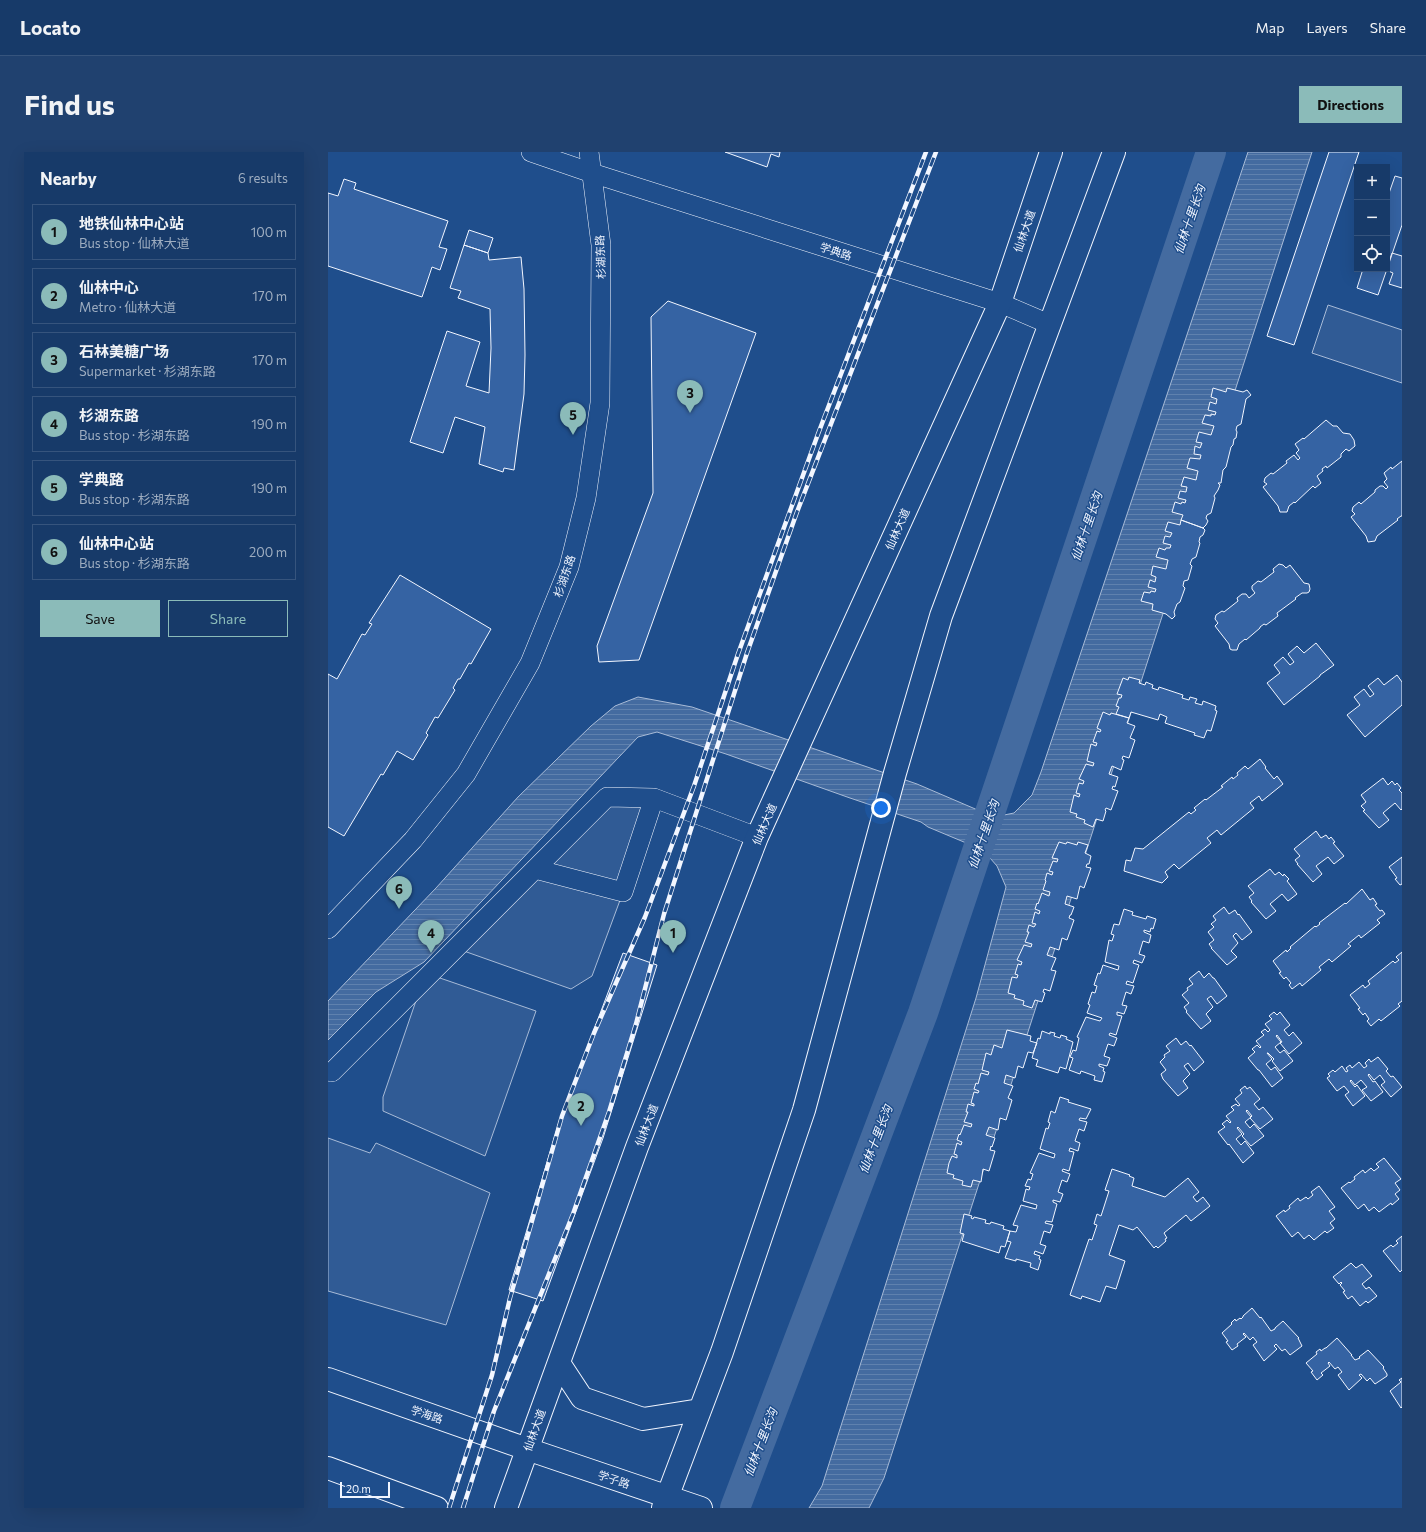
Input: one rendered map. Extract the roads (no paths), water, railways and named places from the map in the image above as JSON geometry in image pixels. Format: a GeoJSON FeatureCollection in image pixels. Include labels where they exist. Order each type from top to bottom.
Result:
{"type":"FeatureCollection","features":[{"type":"Feature","properties":{"kind":"main road","name":"仙林大道"},"geometry":{"type":"LineString","coordinates":[[506,1508],[637,1147],[757,837],[1000,303],[1051,152]]}},
{"type":"Feature","properties":{"kind":"main road"},"geometry":{"type":"LineString","coordinates":[[665,1502],[722,1352],[804,1110],[895,773],[940,616],[1114,152]]}},
{"type":"Feature","properties":{"kind":"main road"},"geometry":{"type":"LineString","coordinates":[[558,1362],[582,1398],[643,1419],[700,1410]]}},
{"type":"Feature","properties":{"kind":"main road","name":"学海路"},"geometry":{"type":"LineString","coordinates":[[328,1379],[527,1449]]}},
{"type":"Feature","properties":{"kind":"main road","name":"学子路"},"geometry":{"type":"LineString","coordinates":[[527,1449],[665,1502],[701,1508]]}},
{"type":"Feature","properties":{"kind":"main road"},"geometry":{"type":"LineString","coordinates":[[328,1468],[437,1508]]}},
{"type":"Feature","properties":{"kind":"street","name":"学典路"},"geometry":{"type":"LineString","coordinates":[[531,152],[592,173],[1000,303],[1049,324]]}},
{"type":"Feature","properties":{"kind":"street","name":"杉湖东路"},"geometry":{"type":"LineString","coordinates":[[328,929],[413,840],[466,774],[530,663],[569,567],[586,498],[600,402],[601,245],[589,152]]}},
{"type":"Feature","properties":{"kind":"street"},"geometry":{"type":"LineString","coordinates":[[332,1072],[607,797],[654,798],[757,837]]}},
{"type":"Feature","properties":{"kind":"street"},"geometry":{"type":"LineString","coordinates":[[535,869],[623,892],[654,798]]}},
{"type":"Feature","properties":{"kind":"water"},"geometry":{"type":"Polygon","coordinates":[[[1248,152],[1312,152],[884,1478],[869,1508],[809,1508],[822,1486],[976,998],[1006,887],[997,866],[983,850],[928,827],[921,822],[726,754],[657,732],[638,737],[424,962],[376,992],[328,1040],[328,1001],[436,888],[518,797],[591,726],[615,706],[638,697],[692,707],[917,784],[994,817],[1014,813],[1032,795],[1041,772],[1248,152]]]}},
{"type":"Feature","properties":{"kind":"waterway","name":"仙林十里长沟"},"geometry":{"type":"LineString","coordinates":[[735,1508],[923,1013],[1211,152]]}},
{"type":"Feature","properties":{"kind":"railway"},"geometry":{"type":"LineString","coordinates":[[449,1508],[492,1375],[510,1298],[562,1116],[594,1033],[645,917],[694,786],[738,654],[818,434],[926,152]]}},
{"type":"Feature","properties":{"kind":"railway"},"geometry":{"type":"LineString","coordinates":[[463,1508],[494,1411],[573,1214],[609,1112],[636,1024],[664,914],[747,653],[797,512],[936,152]]}},
{"type":"Feature","properties":{"kind":"place","name":"石林美糖广场"},"geometry":{"type":"Point","coordinates":[690,413]}},
{"type":"Feature","properties":{"kind":"place","name":"学典路"},"geometry":{"type":"Point","coordinates":[573,435]}},
{"type":"Feature","properties":{"kind":"place","name":"仙林中心站"},"geometry":{"type":"Point","coordinates":[399,909]}},
{"type":"Feature","properties":{"kind":"place","name":"杉湖东路"},"geometry":{"type":"Point","coordinates":[431,953]}},
{"type":"Feature","properties":{"kind":"place","name":"地铁仙林中心站"},"geometry":{"type":"Point","coordinates":[673,953]}},
{"type":"Feature","properties":{"kind":"place","name":"仙林中心"},"geometry":{"type":"Point","coordinates":[581,1126]}}]}
